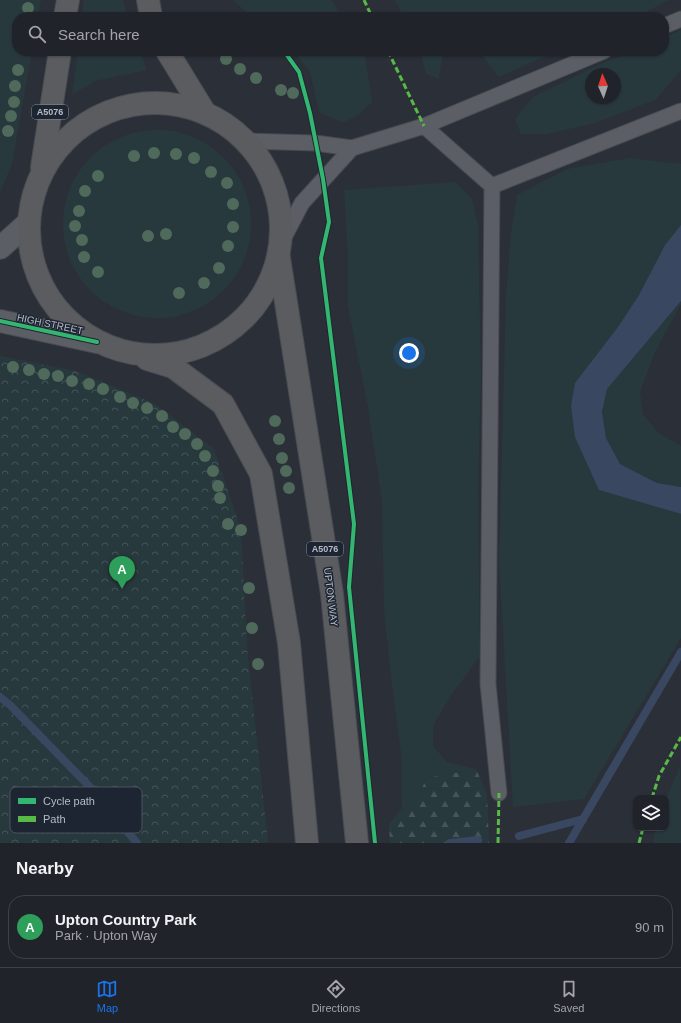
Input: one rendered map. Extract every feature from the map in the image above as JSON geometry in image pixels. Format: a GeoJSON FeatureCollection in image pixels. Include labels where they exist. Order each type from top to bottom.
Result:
{"type":"FeatureCollection","features":[{"type":"Feature","properties":{"kind":"highway"},"geometry":{"type":"LineString","coordinates":[[66,12],[68,0]]}},
{"type":"Feature","properties":{"kind":"highway"},"geometry":{"type":"LineString","coordinates":[[148,0],[150,12]]}},
{"type":"Feature","properties":{"kind":"highway","name":"A5076"},"geometry":{"type":"LineString","coordinates":[[41,174],[59,56]]}},
{"type":"Feature","properties":{"kind":"highway"},"geometry":{"type":"LineString","coordinates":[[170,56],[205,113]]}},
{"type":"Feature","properties":{"kind":"highway","name":"UPTON WAY"},"geometry":{"type":"LineString","coordinates":[[41,174],[58,147],[79,128],[107,112],[136,104],[184,106],[205,113],[228,126],[245,141],[263,162],[271,179],[280,209],[280,250],[332,594],[357,843]]}},
{"type":"Feature","properties":{"kind":"highway"},"geometry":{"type":"LineString","coordinates":[[41,174],[33,194],[28,223],[32,262],[48,298],[73,326],[102,344],[173,367],[223,404],[261,474],[289,643],[307,843]]}},
{"type":"Feature","properties":{"kind":"highway"},"geometry":{"type":"LineString","coordinates":[[102,344],[136,355],[160,356],[183,353],[202,347],[226,334],[243,320],[262,298],[280,250]]}},
{"type":"Feature","properties":{"kind":"street"},"geometry":{"type":"LineString","coordinates":[[0,248],[28,223]]}},
{"type":"Feature","properties":{"kind":"street","name":"HIGH STREET"},"geometry":{"type":"LineString","coordinates":[[0,321],[102,344]]}},
{"type":"Feature","properties":{"kind":"lane"},"geometry":{"type":"LineString","coordinates":[[669,24],[681,19]]}},
{"type":"Feature","properties":{"kind":"lane"},"geometry":{"type":"LineString","coordinates":[[245,141],[315,143],[352,148],[424,126],[592,56]]}},
{"type":"Feature","properties":{"kind":"lane"},"geometry":{"type":"LineString","coordinates":[[492,186],[681,111]]}},
{"type":"Feature","properties":{"kind":"lane"},"geometry":{"type":"LineString","coordinates":[[424,126],[492,186],[488,684],[499,793]]}},
{"type":"Feature","properties":{"kind":"lane"},"geometry":{"type":"LineString","coordinates":[[280,250],[302,203],[352,148]]}},
{"type":"Feature","properties":{"kind":"green space"},"geometry":{"type":"Polygon","coordinates":[[[0,0],[41,0],[39,12],[12,12],[12,56],[31,56],[12,164],[0,192],[0,0]]]}},
{"type":"Feature","properties":{"kind":"green space"},"geometry":{"type":"Polygon","coordinates":[[[84,0],[123,0],[126,12],[83,12],[84,0]]]}},
{"type":"Feature","properties":{"kind":"green space"},"geometry":{"type":"Polygon","coordinates":[[[233,0],[332,0],[338,12],[246,12],[233,0]]]}},
{"type":"Feature","properties":{"kind":"green space"},"geometry":{"type":"Polygon","coordinates":[[[395,0],[669,0],[646,12],[401,12],[395,0]]]}},
{"type":"Feature","properties":{"kind":"green space"},"geometry":{"type":"Polygon","coordinates":[[[681,30],[681,70],[655,100],[595,123],[547,134],[521,134],[515,119],[533,97],[585,71],[585,104],[621,104],[621,68],[592,68],[620,56],[669,56],[669,35],[681,30]]]}},
{"type":"Feature","properties":{"kind":"green space"},"geometry":{"type":"Polygon","coordinates":[[[77,56],[141,56],[147,70],[95,81],[72,95],[77,56]]]}},
{"type":"Feature","properties":{"kind":"green space"},"geometry":{"type":"Polygon","coordinates":[[[297,56],[364,56],[372,102],[359,114],[343,123],[319,112],[310,71],[297,56]]]}},
{"type":"Feature","properties":{"kind":"green space"},"geometry":{"type":"Polygon","coordinates":[[[421,56],[442,56],[439,79],[426,74],[421,56]]]}},
{"type":"Feature","properties":{"kind":"green space"},"geometry":{"type":"Polygon","coordinates":[[[483,56],[546,56],[499,77],[483,56]]]}},
{"type":"Feature","properties":{"kind":"green space"},"geometry":{"type":"Polygon","coordinates":[[[157,130],[175,132],[193,137],[209,146],[223,158],[235,172],[244,188],[249,206],[251,224],[249,242],[244,260],[235,276],[223,290],[209,302],[193,311],[175,316],[157,318],[139,316],[121,311],[105,302],[91,290],[79,276],[70,260],[65,242],[63,224],[65,206],[70,188],[79,172],[91,158],[105,146],[121,137],[139,132],[157,130]]]}},
{"type":"Feature","properties":{"kind":"green space"},"geometry":{"type":"Polygon","coordinates":[[[630,158],[681,164],[681,225],[665,245],[639,295],[618,327],[575,383],[599,490],[681,514],[681,638],[584,799],[513,807],[499,560],[506,296],[511,234],[517,195],[567,169],[630,158]]]}},
{"type":"Feature","properties":{"kind":"green space"},"geometry":{"type":"Polygon","coordinates":[[[455,182],[472,199],[478,225],[481,375],[478,489],[480,656],[449,698],[433,726],[433,746],[447,762],[476,769],[427,778],[418,795],[402,808],[402,761],[384,609],[382,500],[368,407],[348,307],[348,255],[344,190],[455,182]]]}},
{"type":"Feature","properties":{"kind":"green space"},"geometry":{"type":"Polygon","coordinates":[[[681,301],[681,304],[655,352],[640,392],[643,414],[657,432],[681,446],[681,487],[657,483],[620,464],[606,438],[602,412],[607,389],[681,301]]]}},
{"type":"Feature","properties":{"kind":"green space"},"geometry":{"type":"Polygon","coordinates":[[[0,356],[76,371],[155,404],[214,449],[241,530],[247,648],[268,843],[0,843],[0,356]]]}},
{"type":"Feature","properties":{"kind":"green space"},"geometry":{"type":"Polygon","coordinates":[[[680,767],[681,843],[653,843],[655,831],[669,831],[669,795],[668,795],[680,767]]]}},
{"type":"Feature","properties":{"kind":"green space"},"geometry":{"type":"Polygon","coordinates":[[[476,769],[487,794],[489,843],[390,843],[389,824],[402,808],[418,795],[427,778],[476,769]]]}},
{"type":"Feature","properties":{"kind":"water"},"geometry":{"type":"Polygon","coordinates":[[[681,225],[681,301],[607,389],[602,412],[606,438],[620,464],[657,483],[681,487],[681,514],[599,490],[575,437],[571,406],[575,383],[618,327],[639,295],[665,245],[681,225]]]}},
{"type":"Feature","properties":{"kind":"waterway"},"geometry":{"type":"LineString","coordinates":[[569,843],[681,652]]}},
{"type":"Feature","properties":{"kind":"waterway"},"geometry":{"type":"LineString","coordinates":[[0,697],[10,705],[90,787]]}},
{"type":"Feature","properties":{"kind":"waterway"},"geometry":{"type":"LineString","coordinates":[[519,836],[583,819]]}},
{"type":"Feature","properties":{"kind":"waterway"},"geometry":{"type":"LineString","coordinates":[[129,833],[137,843]]}},
{"type":"Feature","properties":{"kind":"waterway"},"geometry":{"type":"LineString","coordinates":[[450,843],[478,840]]}},
{"type":"Feature","properties":{"kind":"marked path"},"geometry":{"type":"LineString","coordinates":[[364,0],[370,12]]}},
{"type":"Feature","properties":{"kind":"marked path"},"geometry":{"type":"LineString","coordinates":[[390,56],[424,126]]}},
{"type":"Feature","properties":{"kind":"marked path"},"geometry":{"type":"LineString","coordinates":[[653,795],[659,776],[681,737]]}},
{"type":"Feature","properties":{"kind":"marked path"},"geometry":{"type":"LineString","coordinates":[[498,843],[499,793]]}},
{"type":"Feature","properties":{"kind":"marked path"},"geometry":{"type":"LineString","coordinates":[[639,843],[642,831]]}},
{"type":"Feature","properties":{"kind":"cycle path"},"geometry":{"type":"LineString","coordinates":[[288,56],[299,72],[310,113],[323,179],[329,222],[321,258],[354,524],[349,587],[375,843]]}},
{"type":"Feature","properties":{"kind":"cycle path"},"geometry":{"type":"LineString","coordinates":[[0,321],[97,342]]}},
{"type":"Feature","properties":{"kind":"place","name":"Upton Country Park"},"geometry":{"type":"Point","coordinates":[122,589]}}]}
